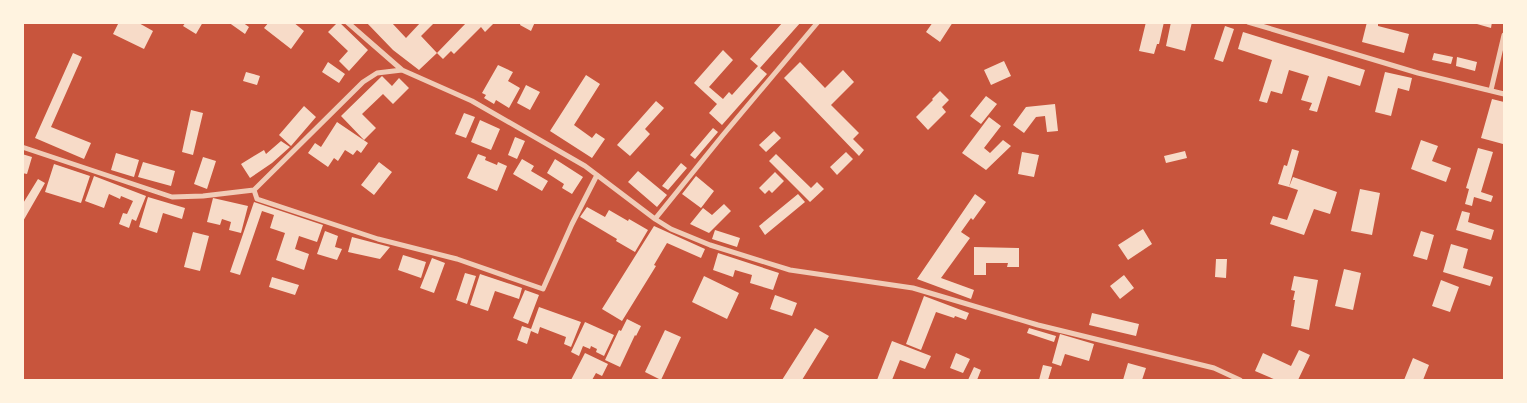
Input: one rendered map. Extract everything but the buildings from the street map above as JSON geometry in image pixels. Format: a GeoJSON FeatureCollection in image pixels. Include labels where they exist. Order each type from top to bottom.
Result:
{"type":"FeatureCollection","features":[{"type":"Feature","properties":{"kind":"street"},"geometry":{"type":"LineString","coordinates":[[347,22],[402,70],[472,102],[585,166],[655,219],[671,229],[710,245],[790,270],[913,288],[1038,325],[1214,368],[1240,380]]}},
{"type":"Feature","properties":{"kind":"street"},"geometry":{"type":"LineString","coordinates":[[655,219],[818,22]]}},
{"type":"Feature","properties":{"kind":"street"},"geometry":{"type":"LineString","coordinates":[[1248,22],[1418,73],[1504,94]]}},
{"type":"Feature","properties":{"kind":"street"},"geometry":{"type":"LineString","coordinates":[[1491,90],[1504,36]]}},
{"type":"Feature","properties":{"kind":"street"},"geometry":{"type":"LineString","coordinates":[[22,147],[172,197],[203,196],[254,190],[363,82],[378,73],[402,70]]}},
{"type":"Feature","properties":{"kind":"street"},"geometry":{"type":"LineString","coordinates":[[254,190],[257,199],[318,220],[378,239],[457,259],[542,289],[597,176]]}}]}
